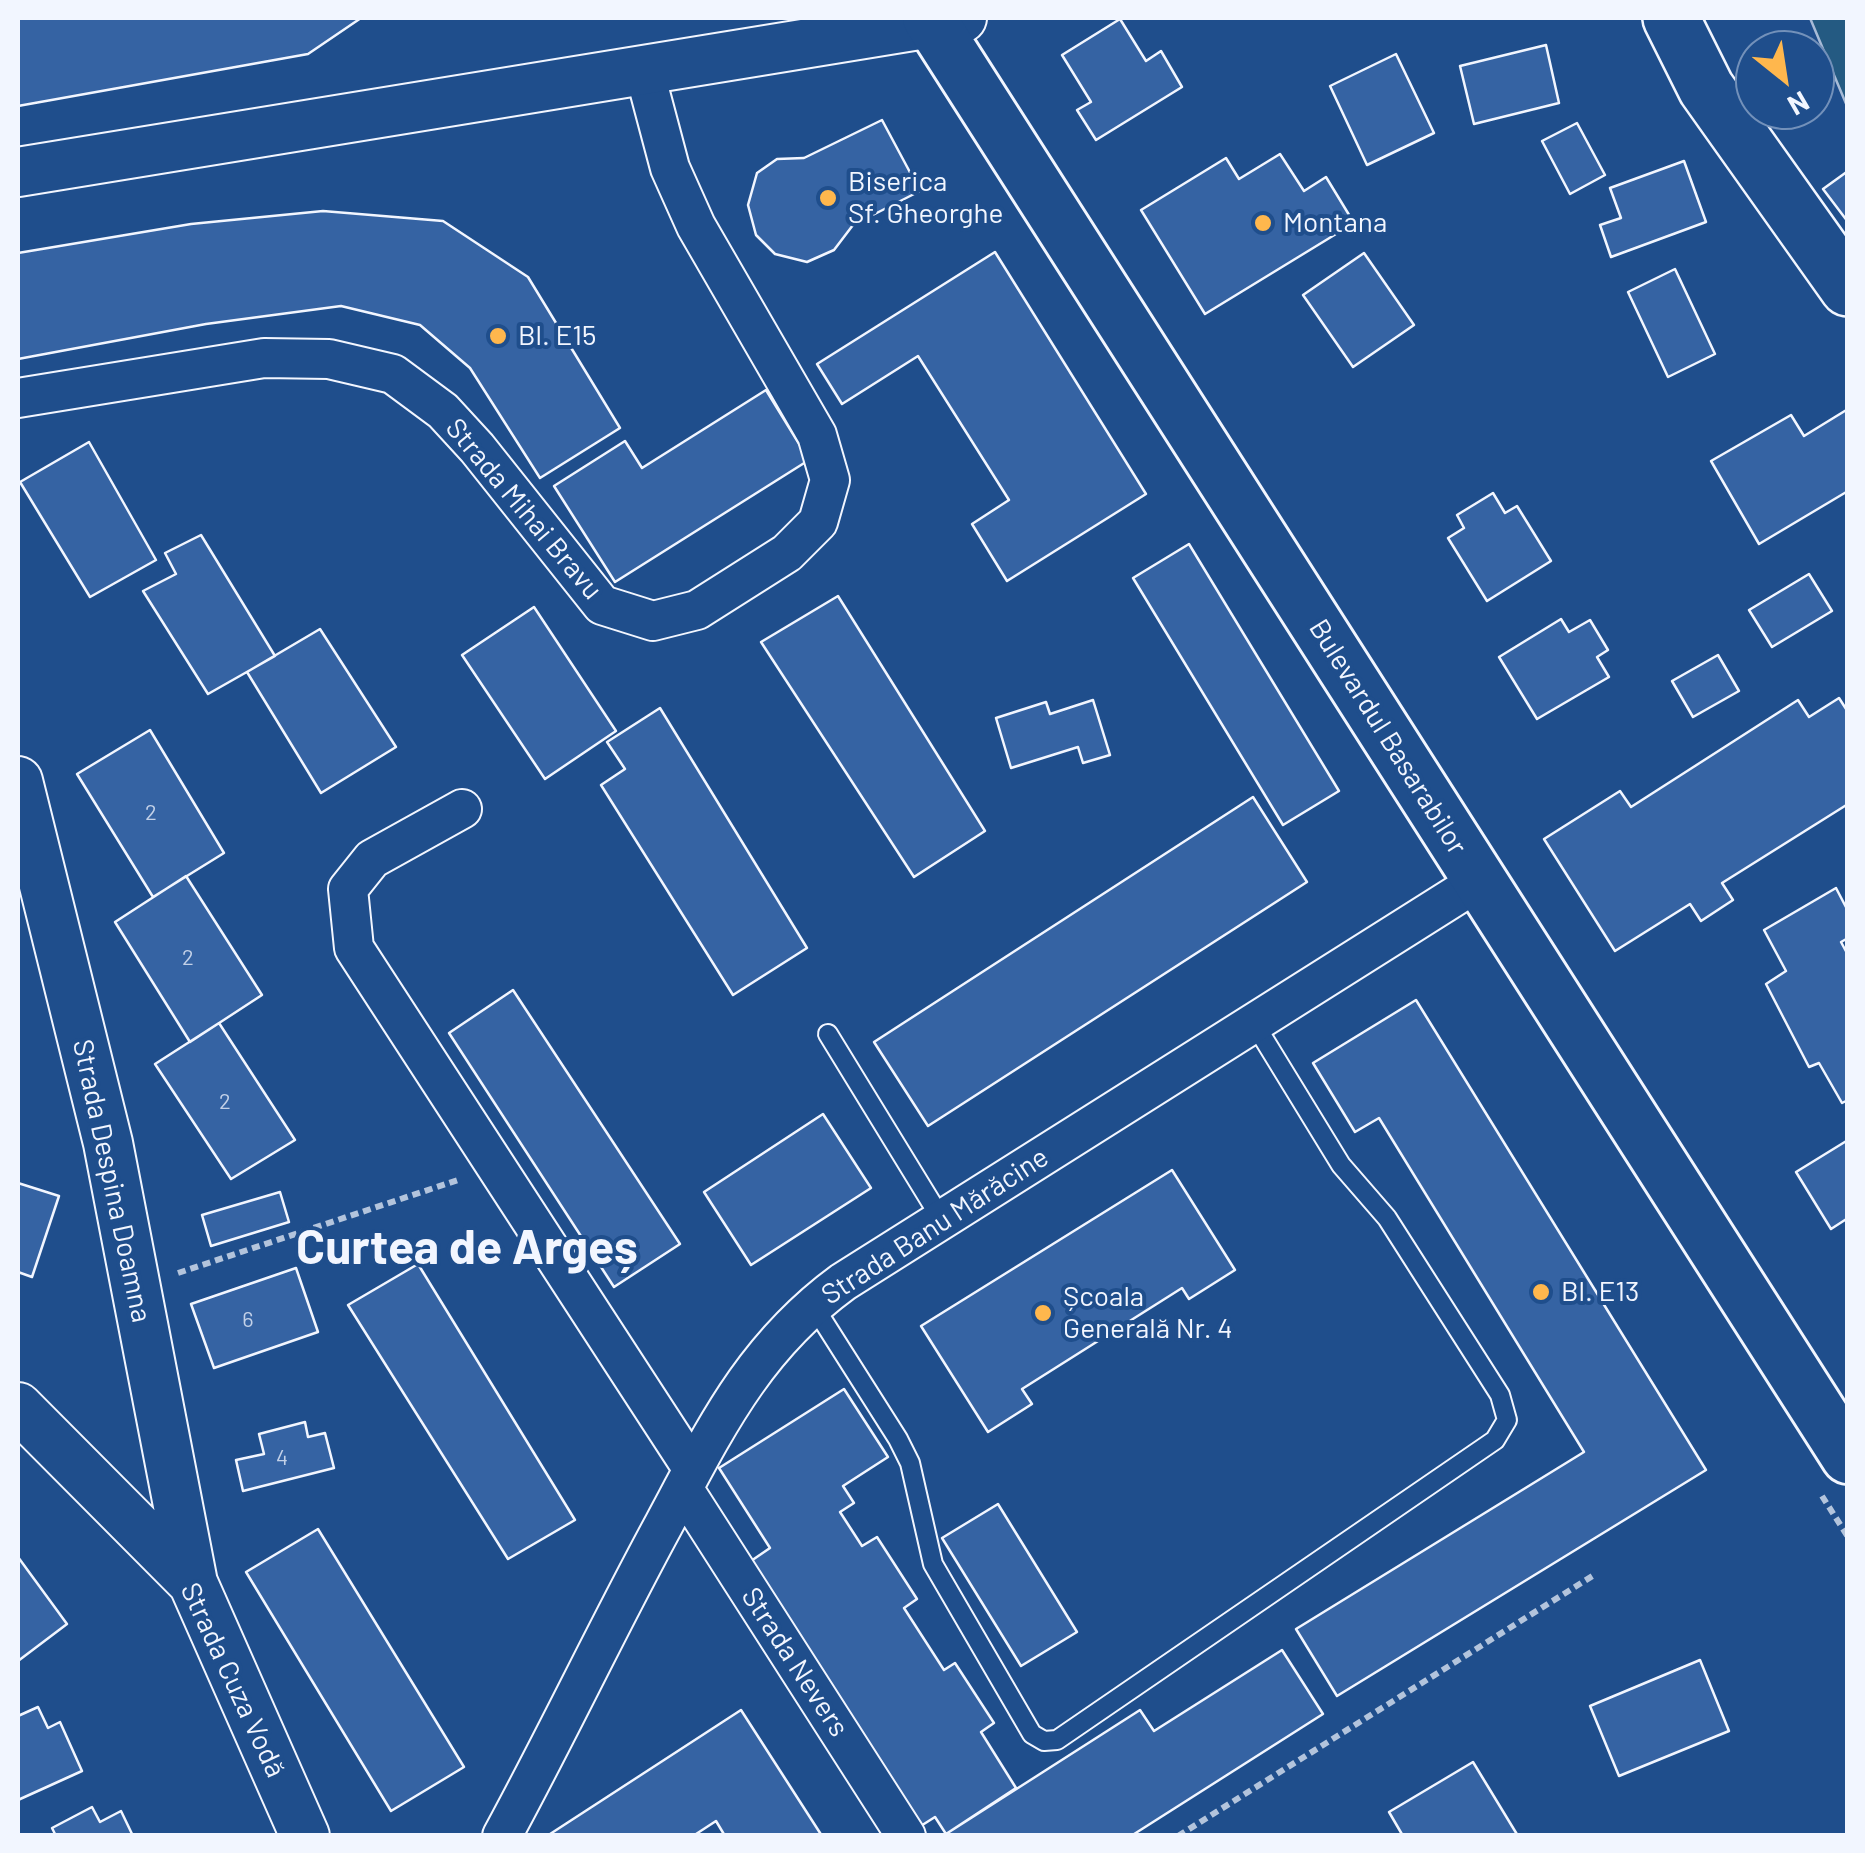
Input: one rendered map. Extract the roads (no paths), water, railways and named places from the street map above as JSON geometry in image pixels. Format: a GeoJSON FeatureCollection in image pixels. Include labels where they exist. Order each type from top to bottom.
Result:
{"type":"FeatureCollection","features":[{"type":"Feature","properties":{"kind":"main road"},"geometry":{"type":"LineString","coordinates":[[1671,18],[1706,88],[1848,288]]}},
{"type":"Feature","properties":{"kind":"main road","name":"Bulevardul Basarabilor"},"geometry":{"type":"LineString","coordinates":[[941,19],[1479,880],[1848,1457]]}},
{"type":"Feature","properties":{"kind":"street"},"geometry":{"type":"LineString","coordinates":[[18,172],[941,19]]}},
{"type":"Feature","properties":{"kind":"street","name":"Strada Mihai Bravu"},"geometry":{"type":"LineString","coordinates":[[18,398],[264,358],[329,359],[393,374],[443,412],[478,448],[602,606],[653,621],[697,610],[787,553],[818,522],[830,480],[817,435],[696,226],[670,168],[644,70]]}},
{"type":"Feature","properties":{"kind":"street","name":"Strada Despina Doamna"},"geometry":{"type":"LineString","coordinates":[[18,781],[108,1143],[193,1583]]}},
{"type":"Feature","properties":{"kind":"street","name":"Strada Nevers"},"geometry":{"type":"LineString","coordinates":[[462,809],[372,859],[348,889],[354,948],[688,1478],[906,1836]]}},
{"type":"Feature","properties":{"kind":"street","name":"Strada Banu Mărăcine"},"geometry":{"type":"LineString","coordinates":[[507,1832],[688,1478],[750,1370],[812,1305],[1479,880]]}},
{"type":"Feature","properties":{"kind":"street","name":"Strada Cuza Vodă"},"geometry":{"type":"LineString","coordinates":[[18,1407],[193,1583],[305,1836]]}},
{"type":"Feature","properties":{"kind":"lane"},"geometry":{"type":"LineString","coordinates":[[812,1305],[910,1463],[933,1564],[1032,1734],[1044,1741],[1056,1740],[1495,1440],[1508,1420],[1500,1395],[1387,1218],[1341,1164],[1254,1023]]}},
{"type":"Feature","properties":{"kind":"lane"},"geometry":{"type":"LineString","coordinates":[[828,1034],[942,1220]]}},
{"type":"Feature","properties":{"kind":"place","name":"Biserica Sf. Gheorghe"},"geometry":{"type":"Point","coordinates":[828,198]}},
{"type":"Feature","properties":{"kind":"place","name":"Montana"},"geometry":{"type":"Point","coordinates":[1263,223]}},
{"type":"Feature","properties":{"kind":"place","name":"Bl. E15"},"geometry":{"type":"Point","coordinates":[498,336]}},
{"type":"Feature","properties":{"kind":"place","name":"Bl. E13"},"geometry":{"type":"Point","coordinates":[1541,1292]}},
{"type":"Feature","properties":{"kind":"place","name":"Școala Generală Nr. 4"},"geometry":{"type":"Point","coordinates":[1043,1313]}},
{"type":"Feature","properties":{"kind":"district","name":"Curtea de Argeș"},"geometry":{"type":"Point","coordinates":[467,1248]}}]}
